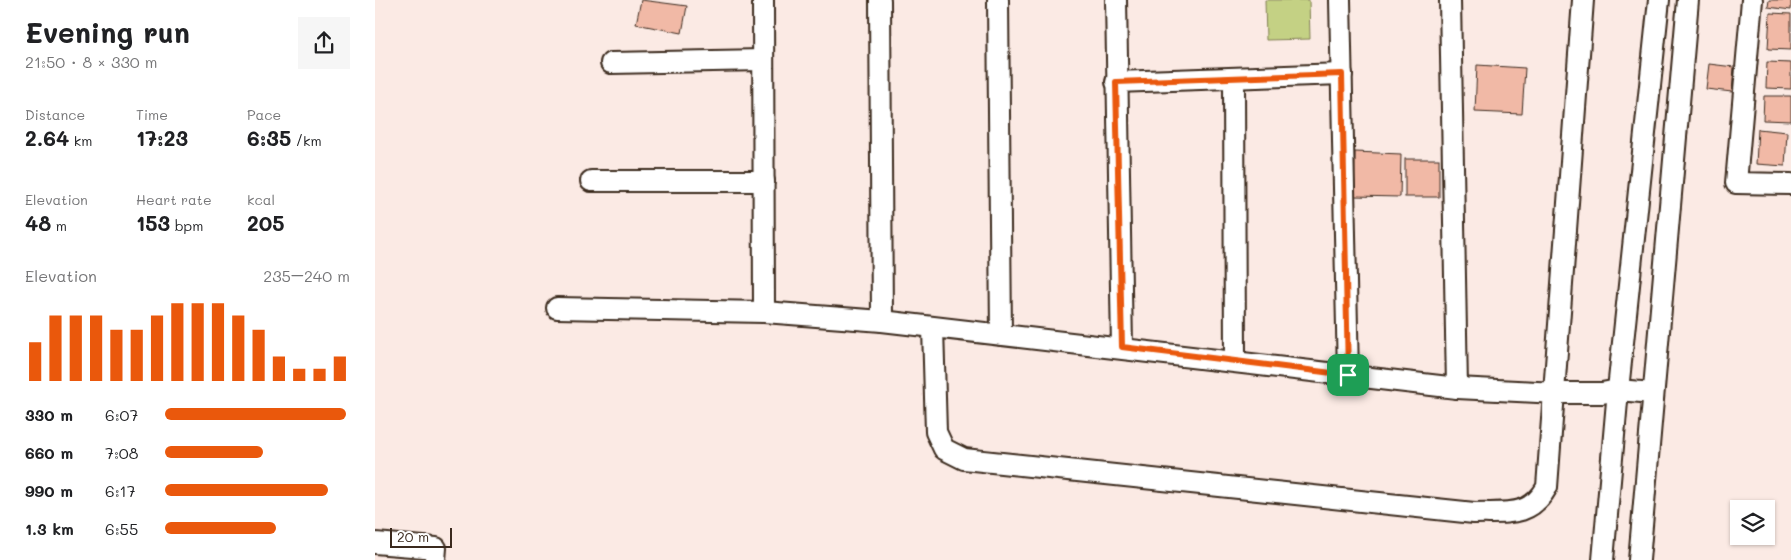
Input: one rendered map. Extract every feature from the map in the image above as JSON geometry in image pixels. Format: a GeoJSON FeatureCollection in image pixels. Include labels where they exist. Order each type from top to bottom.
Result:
{"type":"FeatureCollection","features":[{"type":"Feature","properties":{"kind":"street"},"geometry":{"type":"LineString","coordinates":[[763,0],[764,312]]}},
{"type":"Feature","properties":{"kind":"street"},"geometry":{"type":"LineString","coordinates":[[880,0],[882,321]]}},
{"type":"Feature","properties":{"kind":"street"},"geometry":{"type":"LineString","coordinates":[[998,0],[1001,335]]}},
{"type":"Feature","properties":{"kind":"street"},"geometry":{"type":"LineString","coordinates":[[1116,0],[1122,347]]}},
{"type":"Feature","properties":{"kind":"street"},"geometry":{"type":"LineString","coordinates":[[1340,0],[1348,375]]}},
{"type":"Feature","properties":{"kind":"street"},"geometry":{"type":"LineString","coordinates":[[1450,0],[1457,388]]}},
{"type":"Feature","properties":{"kind":"street"},"geometry":{"type":"LineString","coordinates":[[933,328],[936,432],[944,449],[964,459],[1474,513],[1523,511],[1540,500],[1547,487],[1556,393],[1583,0]]}},
{"type":"Feature","properties":{"kind":"street"},"geometry":{"type":"LineString","coordinates":[[1603,560],[1617,390],[1659,0]]}},
{"type":"Feature","properties":{"kind":"street"},"geometry":{"type":"LineString","coordinates":[[1639,560],[1688,0]]}},
{"type":"Feature","properties":{"kind":"street"},"geometry":{"type":"LineString","coordinates":[[1752,0],[1736,184],[1791,184]]}},
{"type":"Feature","properties":{"kind":"street"},"geometry":{"type":"LineString","coordinates":[[611,63],[763,60]]}},
{"type":"Feature","properties":{"kind":"street"},"geometry":{"type":"LineString","coordinates":[[1116,82],[1342,74]]}},
{"type":"Feature","properties":{"kind":"street"},"geometry":{"type":"LineString","coordinates":[[1234,78],[1235,361]]}},
{"type":"Feature","properties":{"kind":"street"},"geometry":{"type":"LineString","coordinates":[[591,180],[765,181]]}},
{"type":"Feature","properties":{"kind":"street"},"geometry":{"type":"LineString","coordinates":[[557,308],[764,312],[882,321],[1122,347],[1457,388],[1556,393],[1602,393],[1617,390],[1653,393]]}},
{"type":"Feature","properties":{"kind":"street"},"geometry":{"type":"LineString","coordinates":[[375,543],[436,548],[435,560]]}},
{"type":"Feature","properties":{"kind":"green space"},"geometry":{"type":"Polygon","coordinates":[[[1265,0],[1309,0],[1310,39],[1266,40],[1265,0]]]}},
{"type":"Feature","properties":{"kind":"building"},"geometry":{"type":"Polygon","coordinates":[[[641,0],[687,6],[682,33],[636,24],[641,0]]]}},
{"type":"Feature","properties":{"kind":"building"},"geometry":{"type":"Polygon","coordinates":[[[1769,0],[1791,0],[1791,10],[1768,7],[1769,0]]]}},
{"type":"Feature","properties":{"kind":"building"},"geometry":{"type":"Polygon","coordinates":[[[1770,13],[1791,14],[1791,50],[1768,49],[1770,13]]]}},
{"type":"Feature","properties":{"kind":"building"},"geometry":{"type":"Polygon","coordinates":[[[1767,62],[1791,63],[1791,89],[1766,88],[1767,62]]]}},
{"type":"Feature","properties":{"kind":"building"},"geometry":{"type":"Polygon","coordinates":[[[1709,64],[1734,67],[1732,92],[1706,89],[1709,64]]]}},
{"type":"Feature","properties":{"kind":"building"},"geometry":{"type":"Polygon","coordinates":[[[1477,65],[1525,68],[1522,114],[1475,112],[1477,65]]]}},
{"type":"Feature","properties":{"kind":"building"},"geometry":{"type":"Polygon","coordinates":[[[1764,96],[1791,96],[1791,121],[1763,120],[1764,96]]]}},
{"type":"Feature","properties":{"kind":"building"},"geometry":{"type":"Polygon","coordinates":[[[1758,129],[1787,132],[1785,166],[1756,164],[1758,129]]]}},
{"type":"Feature","properties":{"kind":"building"},"geometry":{"type":"Polygon","coordinates":[[[1355,152],[1401,154],[1400,197],[1354,196],[1355,152]]]}},
{"type":"Feature","properties":{"kind":"building"},"geometry":{"type":"Polygon","coordinates":[[[1405,159],[1439,159],[1439,197],[1405,197],[1405,159]]]}},
{"type":"Feature","properties":{"kind":"route"},"geometry":{"type":"LineString","coordinates":[[1342,74],[1348,375],[1122,347],[1116,82],[1342,74]]}}]}
